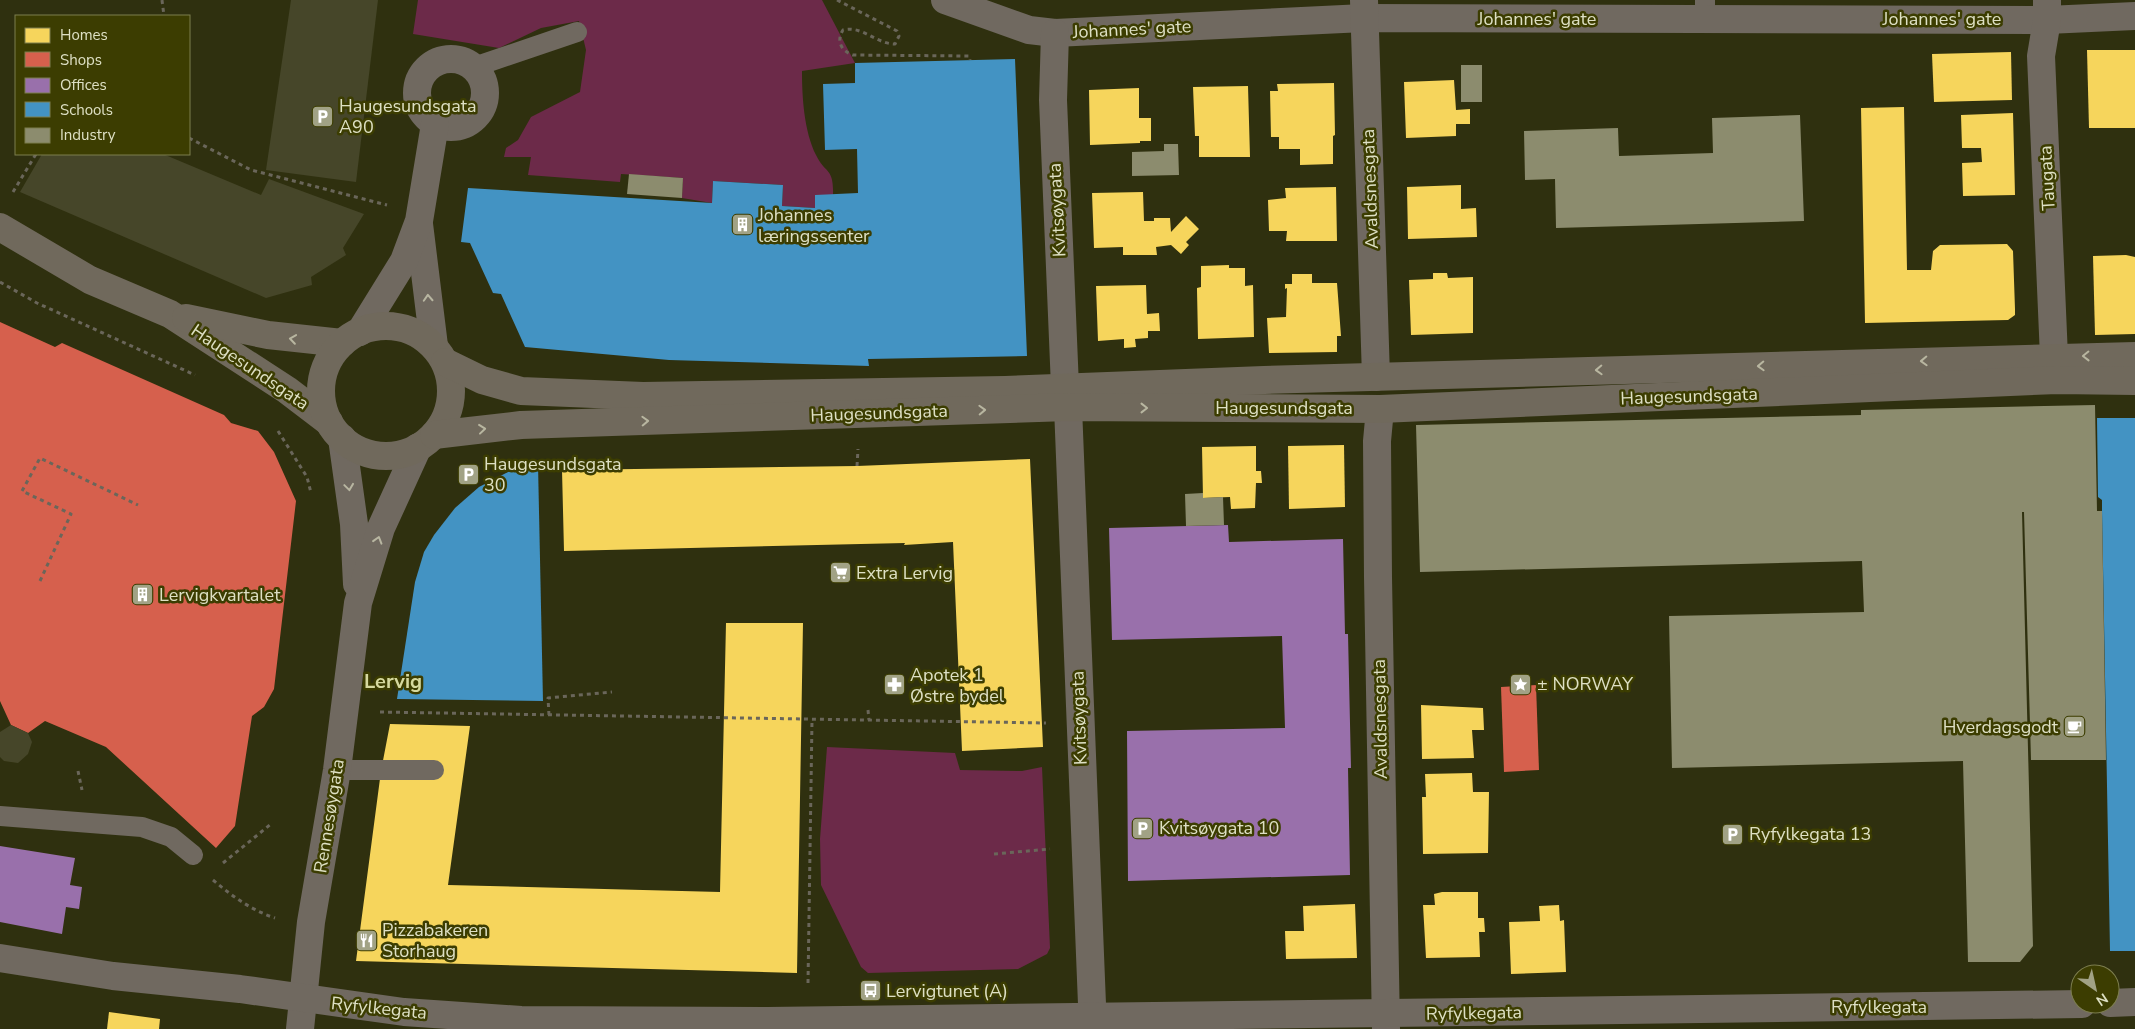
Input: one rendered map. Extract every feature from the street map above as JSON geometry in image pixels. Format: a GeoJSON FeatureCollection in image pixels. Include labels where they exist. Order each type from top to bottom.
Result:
{"type":"FeatureCollection","features":[{"type":"Feature","properties":{"kind":"main road","name":"Haugesundsgata"},"geometry":{"type":"LineString","coordinates":[[0,227],[90,280],[170,314],[288,390],[335,430]]}},
{"type":"Feature","properties":{"kind":"main road","name":"Haugesundsgata"},"geometry":{"type":"LineString","coordinates":[[170,314],[268,335],[351,337]]}},
{"type":"Feature","properties":{"kind":"main road"},"geometry":{"type":"LineString","coordinates":[[380,326],[401,328],[419,334],[440,354],[451,380],[451,400],[445,419],[426,441],[400,454],[380,455],[360,450],[335,430],[322,402],[322,380],[329,360],[351,337],[380,326]]}},
{"type":"Feature","properties":{"kind":"main road","name":"Haugesundsgata"},"geometry":{"type":"LineString","coordinates":[[440,354],[482,380],[521,390],[642,396],[1066,397],[1380,409],[2057,380],[2135,381]]}},
{"type":"Feature","properties":{"kind":"main road","name":"Haugesundsgata"},"geometry":{"type":"LineString","coordinates":[[426,441],[521,425],[1066,397],[1376,377],[2135,356]]}},
{"type":"Feature","properties":{"kind":"street","name":"Johannes' gate"},"geometry":{"type":"LineString","coordinates":[[945,0],[1029,30],[1055,33],[1364,9],[2047,10],[2135,16]]}},
{"type":"Feature","properties":{"kind":"street","name":"Avaldsnesgata"},"geometry":{"type":"LineString","coordinates":[[1364,9],[1376,377]]}},
{"type":"Feature","properties":{"kind":"street","name":"Taugata"},"geometry":{"type":"LineString","coordinates":[[2047,10],[2041,56],[2054,357]]}},
{"type":"Feature","properties":{"kind":"street","name":"Kvitsøygata"},"geometry":{"type":"LineString","coordinates":[[1055,33],[1053,100],[1093,1023]]}},
{"type":"Feature","properties":{"kind":"street"},"geometry":{"type":"LineString","coordinates":[[446,59],[464,61],[474,67],[481,76],[485,88],[482,108],[470,122],[459,127],[435,124],[425,116],[419,106],[416,92],[419,80],[425,69],[446,59]]}},
{"type":"Feature","properties":{"kind":"street"},"geometry":{"type":"LineString","coordinates":[[351,337],[404,261],[419,221],[435,124]]}},
{"type":"Feature","properties":{"kind":"street"},"geometry":{"type":"LineString","coordinates":[[419,221],[440,354]]}},
{"type":"Feature","properties":{"kind":"street","name":"Avaldsnesgata"},"geometry":{"type":"LineString","coordinates":[[1380,409],[1377,441],[1385,1022]]}},
{"type":"Feature","properties":{"kind":"street","name":"Rennesøygata"},"geometry":{"type":"LineString","coordinates":[[335,430],[354,524],[358,603]]}},
{"type":"Feature","properties":{"kind":"street","name":"Rennesøygata"},"geometry":{"type":"LineString","coordinates":[[300,1029],[311,922],[337,770],[358,603],[381,528],[426,441]]}},
{"type":"Feature","properties":{"kind":"street","name":"Ryfylkegata"},"geometry":{"type":"LineString","coordinates":[[0,958],[112,976],[240,989],[302,1000],[404,1012],[521,1020],[1093,1023],[1385,1022],[2070,1004]]}},
{"type":"Feature","properties":{"kind":"street"},"geometry":{"type":"LineString","coordinates":[[2120,1003],[2135,1002]]}},
{"type":"Feature","properties":{"kind":"lane"},"geometry":{"type":"LineString","coordinates":[[474,67],[577,32]]}},
{"type":"Feature","properties":{"kind":"lane"},"geometry":{"type":"LineString","coordinates":[[337,770],[434,770]]}},
{"type":"Feature","properties":{"kind":"lane"},"geometry":{"type":"LineString","coordinates":[[0,816],[142,827],[171,837],[193,855]]}},
{"type":"Feature","properties":{"kind":"path"},"geometry":{"type":"LineString","coordinates":[[162,0],[164,15]]}},
{"type":"Feature","properties":{"kind":"path"},"geometry":{"type":"LineString","coordinates":[[837,0],[897,31],[899,36],[895,44],[888,44],[853,27],[843,30],[839,36],[840,42],[847,53],[853,55],[969,56],[970,60]]}},
{"type":"Feature","properties":{"kind":"path"},"geometry":{"type":"LineString","coordinates":[[190,139],[251,170],[390,206]]}},
{"type":"Feature","properties":{"kind":"path"},"geometry":{"type":"LineString","coordinates":[[13,192],[35,155]]}},
{"type":"Feature","properties":{"kind":"path"},"geometry":{"type":"LineString","coordinates":[[0,282],[38,303],[204,379]]}},
{"type":"Feature","properties":{"kind":"path"},"geometry":{"type":"LineString","coordinates":[[273,424],[307,477],[314,502]]}},
{"type":"Feature","properties":{"kind":"path"},"geometry":{"type":"LineString","coordinates":[[40,581],[71,514],[22,490],[40,458],[138,505]]}},
{"type":"Feature","properties":{"kind":"path"},"geometry":{"type":"LineString","coordinates":[[549,714],[548,698],[612,692]]}},
{"type":"Feature","properties":{"kind":"path"},"geometry":{"type":"LineString","coordinates":[[868,710],[869,720]]}},
{"type":"Feature","properties":{"kind":"path"},"geometry":{"type":"LineString","coordinates":[[374,712],[1052,724]]}},
{"type":"Feature","properties":{"kind":"path"},"geometry":{"type":"LineString","coordinates":[[808,982],[812,720]]}},
{"type":"Feature","properties":{"kind":"path"},"geometry":{"type":"LineString","coordinates":[[208,876],[271,824]]}},
{"type":"Feature","properties":{"kind":"path"},"geometry":{"type":"LineString","coordinates":[[994,854],[1056,848]]}},
{"type":"Feature","properties":{"kind":"path"},"geometry":{"type":"LineString","coordinates":[[193,855],[208,876],[235,898],[259,913],[278,919]]}},
{"type":"Feature","properties":{"kind":"shaded area"},"geometry":{"type":"Polygon","coordinates":[[[418,0],[822,0],[855,63],[802,71],[806,125],[816,155],[832,180],[833,195],[815,195],[815,208],[782,206],[783,185],[713,181],[712,203],[682,198],[683,178],[621,174],[620,182],[528,175],[531,157],[504,157],[506,148],[518,140],[531,117],[580,92],[586,50],[579,21],[541,28],[499,48],[413,34],[418,0]]]}},
{"type":"Feature","properties":{"kind":"shaded area"},"geometry":{"type":"Polygon","coordinates":[[[827,747],[955,753],[960,770],[1022,771],[1042,767],[1050,948],[1047,954],[1018,969],[868,973],[861,967],[821,885],[820,839],[827,747]]]}},
{"type":"Feature","properties":{"kind":"building: Homes"},"geometry":{"type":"Polygon","coordinates":[[[2087,50],[2135,50],[2135,128],[2089,128],[2087,50]]]}},
{"type":"Feature","properties":{"kind":"building: Homes"},"geometry":{"type":"Polygon","coordinates":[[[2011,52],[2012,100],[1934,102],[1932,54],[2011,52]]]}},
{"type":"Feature","properties":{"kind":"building: Homes"},"geometry":{"type":"Polygon","coordinates":[[[1454,80],[1456,110],[1470,109],[1470,124],[1456,124],[1456,136],[1406,138],[1404,82],[1454,80]]]}},
{"type":"Feature","properties":{"kind":"building: Homes"},"geometry":{"type":"Polygon","coordinates":[[[1334,83],[1335,135],[1333,136],[1333,164],[1300,165],[1300,149],[1279,149],[1279,137],[1271,137],[1270,91],[1278,91],[1277,84],[1334,83]]]}},
{"type":"Feature","properties":{"kind":"building: Homes"},"geometry":{"type":"Polygon","coordinates":[[[1248,86],[1250,157],[1199,157],[1199,136],[1195,136],[1193,87],[1248,86]]]}},
{"type":"Feature","properties":{"kind":"building: Homes"},"geometry":{"type":"Polygon","coordinates":[[[1139,88],[1139,118],[1151,118],[1151,141],[1090,145],[1089,90],[1139,88]]]}},
{"type":"Feature","properties":{"kind":"building: Homes"},"geometry":{"type":"Polygon","coordinates":[[[1904,107],[1907,270],[1931,270],[1933,251],[1940,245],[2007,244],[2013,251],[2015,309],[2015,315],[2008,320],[1865,323],[1861,108],[1904,107]]]}},
{"type":"Feature","properties":{"kind":"building: Homes"},"geometry":{"type":"Polygon","coordinates":[[[2013,113],[2015,195],[1963,196],[1962,163],[1982,162],[1981,148],[1962,148],[1961,115],[2013,113]]]}},
{"type":"Feature","properties":{"kind":"building: Homes"},"geometry":{"type":"Polygon","coordinates":[[[1461,185],[1461,209],[1476,208],[1477,237],[1408,239],[1407,187],[1461,185]]]}},
{"type":"Feature","properties":{"kind":"building: Homes"},"geometry":{"type":"Polygon","coordinates":[[[1336,187],[1337,241],[1286,241],[1287,231],[1269,231],[1268,200],[1286,198],[1285,188],[1336,187]]]}},
{"type":"Feature","properties":{"kind":"building: Homes"},"geometry":{"type":"Polygon","coordinates":[[[1143,192],[1144,221],[1154,221],[1154,218],[1170,218],[1171,232],[1186,216],[1199,229],[1186,242],[1189,245],[1181,254],[1171,245],[1156,247],[1157,255],[1123,255],[1123,247],[1094,248],[1092,193],[1143,192]]]}},
{"type":"Feature","properties":{"kind":"building: Homes"},"geometry":{"type":"Polygon","coordinates":[[[2126,255],[2135,257],[2135,334],[2095,335],[2093,256],[2126,255]]]}},
{"type":"Feature","properties":{"kind":"building: Homes"},"geometry":{"type":"Polygon","coordinates":[[[1229,265],[1229,268],[1245,268],[1245,286],[1253,285],[1254,337],[1198,339],[1197,288],[1201,287],[1201,266],[1229,265]]]}},
{"type":"Feature","properties":{"kind":"building: Homes"},"geometry":{"type":"Polygon","coordinates":[[[1433,273],[1447,273],[1448,278],[1473,277],[1473,333],[1411,335],[1409,280],[1433,279],[1433,273]]]}},
{"type":"Feature","properties":{"kind":"building: Homes"},"geometry":{"type":"Polygon","coordinates":[[[1292,274],[1312,274],[1312,283],[1337,283],[1341,336],[1337,336],[1337,352],[1269,353],[1267,318],[1286,317],[1287,288],[1285,289],[1285,284],[1292,284],[1292,274]]]}},
{"type":"Feature","properties":{"kind":"building: Homes"},"geometry":{"type":"Polygon","coordinates":[[[1146,285],[1147,314],[1159,313],[1160,331],[1148,331],[1148,338],[1135,339],[1136,347],[1124,348],[1124,339],[1098,341],[1096,286],[1146,285]]]}},
{"type":"Feature","properties":{"kind":"building: Homes"},"geometry":{"type":"Polygon","coordinates":[[[1344,445],[1345,507],[1289,509],[1288,446],[1344,445]]]}},
{"type":"Feature","properties":{"kind":"building: Homes"},"geometry":{"type":"Polygon","coordinates":[[[1256,446],[1256,471],[1261,471],[1262,483],[1256,483],[1255,508],[1231,509],[1230,497],[1203,498],[1202,447],[1256,446]]]}},
{"type":"Feature","properties":{"kind":"building: Homes"},"geometry":{"type":"Polygon","coordinates":[[[1030,459],[1043,747],[962,751],[953,542],[904,545],[905,543],[564,551],[562,470],[857,466],[1030,459]]]}},
{"type":"Feature","properties":{"kind":"building: Homes"},"geometry":{"type":"Polygon","coordinates":[[[726,623],[803,623],[797,973],[356,961],[381,771],[390,724],[470,726],[448,885],[720,892],[726,623]]]}},
{"type":"Feature","properties":{"kind":"building: Homes"},"geometry":{"type":"Polygon","coordinates":[[[1421,705],[1483,708],[1484,730],[1472,730],[1474,758],[1422,759],[1421,705]]]}},
{"type":"Feature","properties":{"kind":"building: Homes"},"geometry":{"type":"Polygon","coordinates":[[[1472,773],[1473,792],[1489,792],[1488,853],[1423,854],[1422,797],[1426,797],[1425,774],[1472,773]]]}},
{"type":"Feature","properties":{"kind":"building: Homes"},"geometry":{"type":"Polygon","coordinates":[[[1442,892],[1478,892],[1478,918],[1484,918],[1485,932],[1479,932],[1480,957],[1426,958],[1423,905],[1435,905],[1434,894],[1442,892]]]}},
{"type":"Feature","properties":{"kind":"building: Homes"},"geometry":{"type":"Polygon","coordinates":[[[1355,904],[1357,958],[1286,959],[1285,931],[1304,931],[1303,906],[1355,904]]]}},
{"type":"Feature","properties":{"kind":"building: Homes"},"geometry":{"type":"Polygon","coordinates":[[[1559,905],[1560,921],[1564,920],[1566,972],[1511,974],[1509,922],[1540,921],[1539,906],[1559,905]]]}},
{"type":"Feature","properties":{"kind":"building: Homes"},"geometry":{"type":"Polygon","coordinates":[[[109,1012],[160,1019],[159,1029],[107,1029],[109,1012]]]}},
{"type":"Feature","properties":{"kind":"building: Shops","name":"Lervigkvartalet"},"geometry":{"type":"Polygon","coordinates":[[[0,322],[55,347],[62,343],[224,415],[231,423],[258,431],[274,452],[296,501],[274,689],[264,707],[252,716],[235,826],[216,848],[106,747],[45,721],[28,733],[11,725],[0,701],[0,322]]]}},
{"type":"Feature","properties":{"kind":"building: Shops"},"geometry":{"type":"Polygon","coordinates":[[[1536,685],[1539,770],[1504,772],[1501,687],[1536,685]]]}},
{"type":"Feature","properties":{"kind":"building: Offices"},"geometry":{"type":"Polygon","coordinates":[[[1228,525],[1229,542],[1343,539],[1345,634],[1348,634],[1351,768],[1348,768],[1350,875],[1128,881],[1127,731],[1285,728],[1282,636],[1112,640],[1109,528],[1228,525]]]}},
{"type":"Feature","properties":{"kind":"building: Offices"},"geometry":{"type":"Polygon","coordinates":[[[0,846],[75,858],[70,885],[82,887],[79,909],[66,907],[62,934],[0,922],[0,846]]]}},
{"type":"Feature","properties":{"kind":"building: Schools","name":"Johannes læringssenter"},"geometry":{"type":"Polygon","coordinates":[[[1015,59],[1027,356],[868,359],[869,366],[669,360],[525,347],[501,294],[493,293],[470,243],[461,242],[468,188],[712,203],[713,181],[783,185],[782,206],[815,208],[815,195],[858,193],[857,149],[825,150],[823,84],[855,83],[855,63],[1015,59]]]}},
{"type":"Feature","properties":{"kind":"building: Schools"},"geometry":{"type":"Polygon","coordinates":[[[2097,418],[2135,418],[2135,951],[2110,951],[2102,500],[2098,497],[2097,418]]]}},
{"type":"Feature","properties":{"kind":"building: Schools"},"geometry":{"type":"Polygon","coordinates":[[[538,464],[543,701],[397,699],[415,582],[424,552],[434,535],[455,508],[479,487],[508,472],[538,464]]]}},
{"type":"Feature","properties":{"kind":"building: Industry"},"geometry":{"type":"Polygon","coordinates":[[[1461,65],[1482,65],[1482,102],[1461,102],[1461,65]]]}},
{"type":"Feature","properties":{"kind":"building: Industry"},"geometry":{"type":"Polygon","coordinates":[[[1800,115],[1804,221],[1556,228],[1555,179],[1525,180],[1524,131],[1618,128],[1619,156],[1713,153],[1712,118],[1800,115]]]}},
{"type":"Feature","properties":{"kind":"building: Industry"},"geometry":{"type":"Polygon","coordinates":[[[1164,144],[1178,144],[1179,175],[1132,176],[1132,152],[1164,151],[1164,144]]]}},
{"type":"Feature","properties":{"kind":"building: Industry"},"geometry":{"type":"Polygon","coordinates":[[[629,174],[683,178],[682,198],[627,194],[629,174]]]}},
{"type":"Feature","properties":{"kind":"building: Industry"},"geometry":{"type":"Polygon","coordinates":[[[2095,405],[2097,511],[2102,511],[2106,760],[2031,760],[2024,512],[2022,512],[2033,946],[2020,962],[1968,962],[1963,761],[1672,768],[1669,616],[1864,612],[1862,561],[1420,572],[1416,425],[1861,415],[1861,410],[2095,405]]]}},
{"type":"Feature","properties":{"kind":"building: Industry"},"geometry":{"type":"Polygon","coordinates":[[[1203,493],[1203,498],[1223,497],[1224,525],[1186,526],[1185,494],[1203,493]]]}},
{"type":"Feature","properties":{"kind":"building: Other"},"geometry":{"type":"Polygon","coordinates":[[[291,0],[378,0],[356,182],[266,170],[291,0]]]}},
{"type":"Feature","properties":{"kind":"building: Other"},"geometry":{"type":"Polygon","coordinates":[[[41,155],[165,155],[261,195],[269,179],[364,214],[343,248],[346,255],[311,277],[312,285],[266,298],[20,192],[41,155]]]}},
{"type":"Feature","properties":{"kind":"building: Other"},"geometry":{"type":"Polygon","coordinates":[[[11,725],[28,733],[32,742],[28,754],[18,763],[4,761],[0,757],[0,732],[11,725]]]}},
{"type":"Feature","properties":{"kind":"place","name":"Haugesundsgata A90"},"geometry":{"type":"Point","coordinates":[323,116]}},
{"type":"Feature","properties":{"kind":"place","name":"Johannes læringssenter"},"geometry":{"type":"Point","coordinates":[742,225]}},
{"type":"Feature","properties":{"kind":"place","name":"Haugesundsgata 30"},"geometry":{"type":"Point","coordinates":[468,474]}},
{"type":"Feature","properties":{"kind":"place","name":"Extra Lervig"},"geometry":{"type":"Point","coordinates":[840,573]}},
{"type":"Feature","properties":{"kind":"place","name":"Lervigkvartalet"},"geometry":{"type":"Point","coordinates":[143,595]}},
{"type":"Feature","properties":{"kind":"place","name":"± NORWAY"},"geometry":{"type":"Point","coordinates":[1521,684]}},
{"type":"Feature","properties":{"kind":"place","name":"Apotek 1 Østre bydel"},"geometry":{"type":"Point","coordinates":[894,685]}},
{"type":"Feature","properties":{"kind":"place","name":"Hverdagsgodt"},"geometry":{"type":"Point","coordinates":[2074,727]}},
{"type":"Feature","properties":{"kind":"place","name":"Kvitsøygata 10"},"geometry":{"type":"Point","coordinates":[1143,828]}},
{"type":"Feature","properties":{"kind":"place","name":"Ryfylkegata 13"},"geometry":{"type":"Point","coordinates":[1733,834]}},
{"type":"Feature","properties":{"kind":"place","name":"Pizzabakeren Storhaug"},"geometry":{"type":"Point","coordinates":[366,940]}},
{"type":"Feature","properties":{"kind":"place","name":"Lervigtunet (A)"},"geometry":{"type":"Point","coordinates":[870,991]}},
{"type":"Feature","properties":{"kind":"district","name":"Lervig"},"geometry":{"type":"Point","coordinates":[393,681]}}]}
